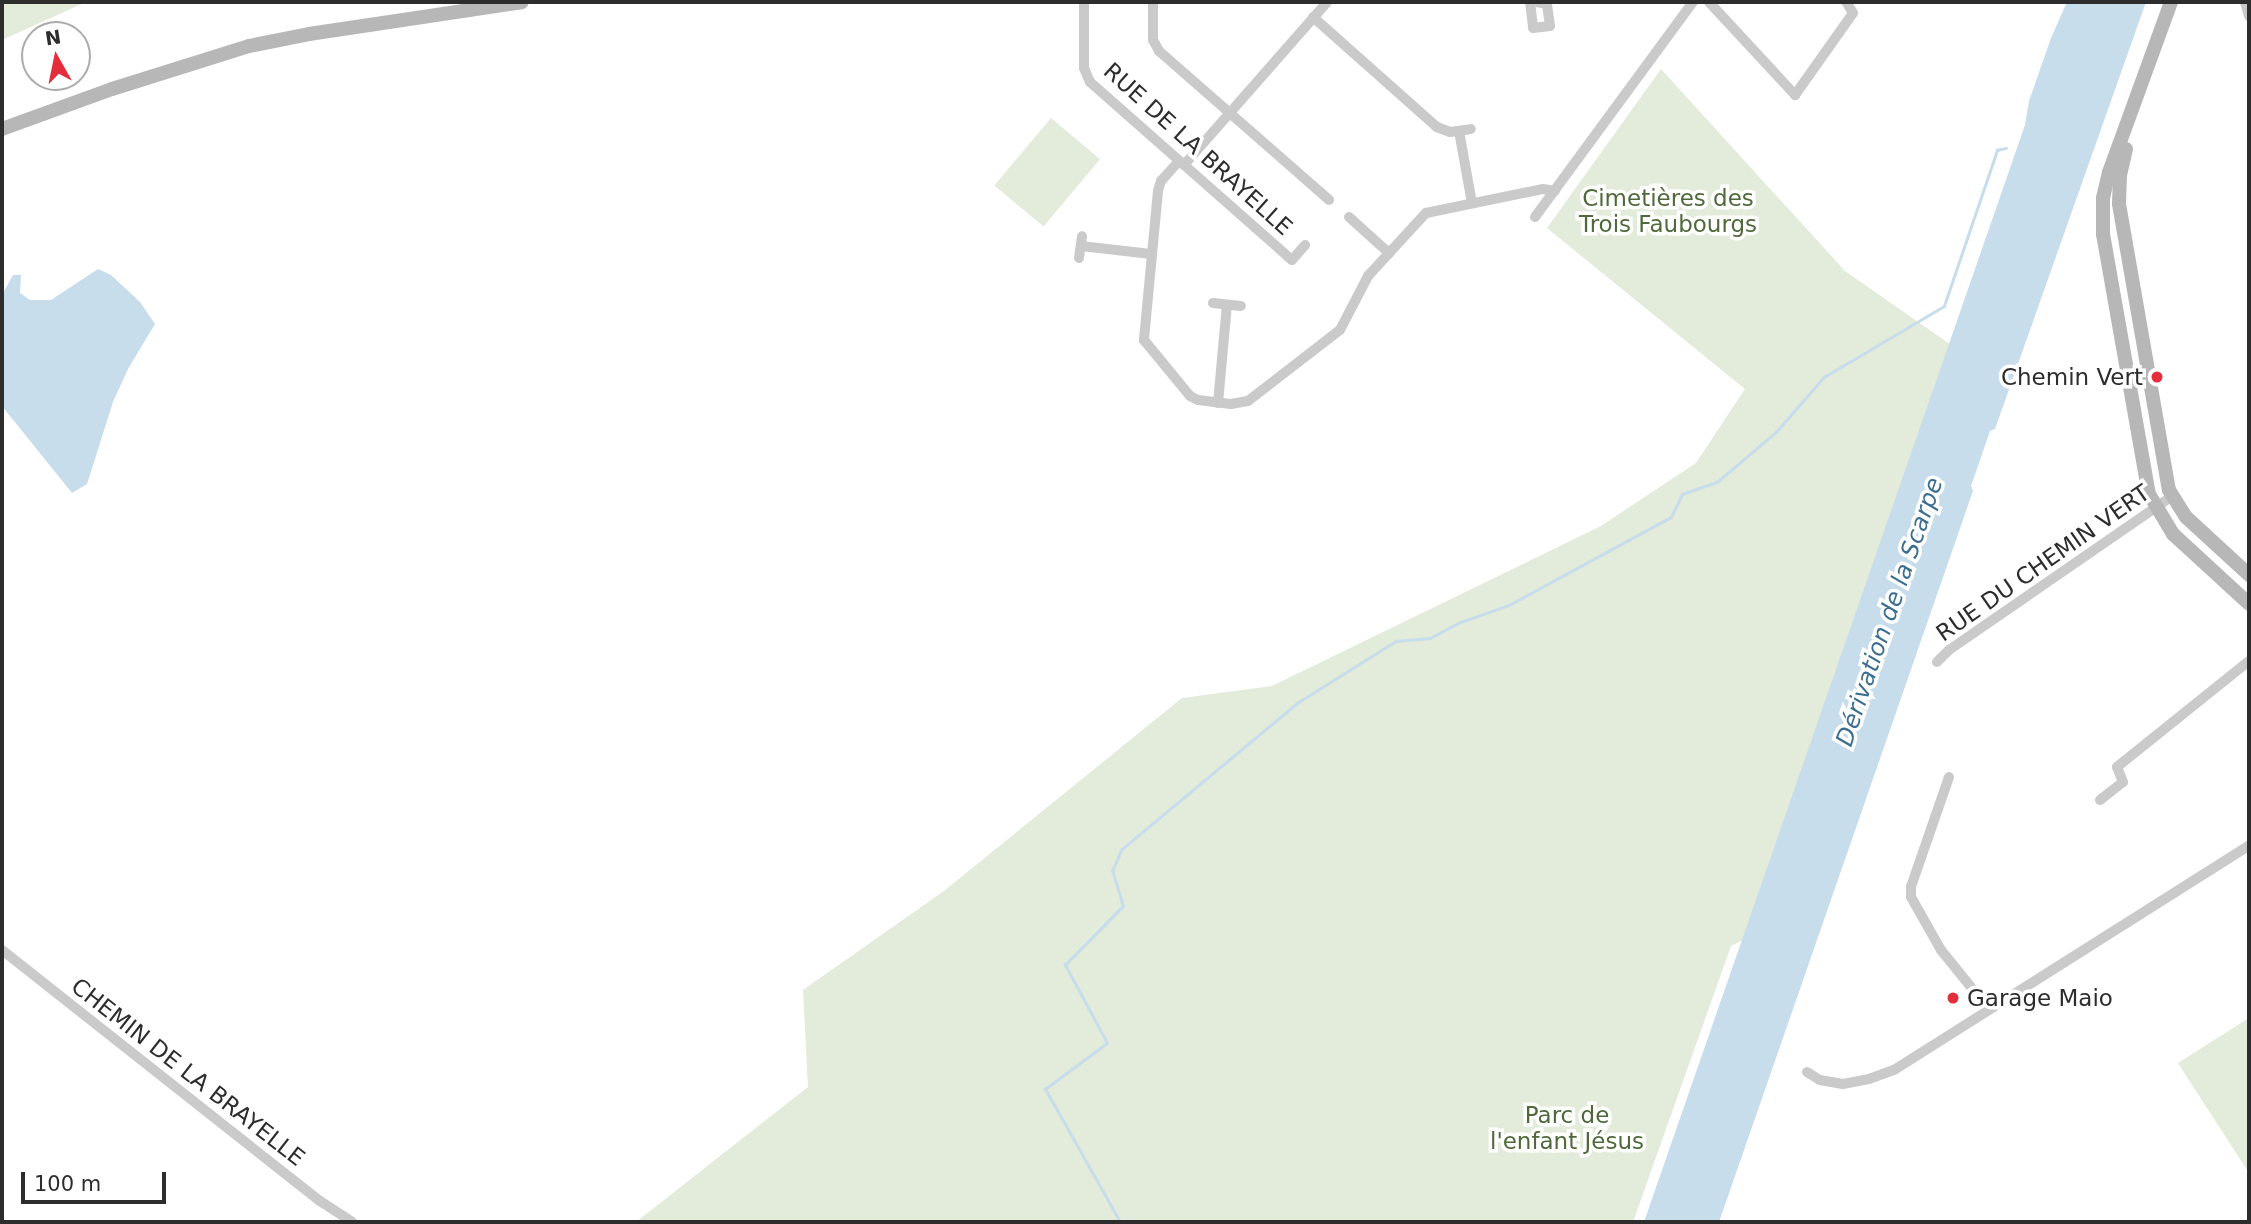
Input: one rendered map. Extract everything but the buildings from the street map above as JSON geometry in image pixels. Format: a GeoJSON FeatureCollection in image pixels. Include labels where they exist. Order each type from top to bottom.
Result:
{"type":"FeatureCollection","features":[{"type":"Feature","properties":{"kind":"main road"},"geometry":{"type":"LineString","coordinates":[[2,129],[102,93],[260,43],[522,2]]}},
{"type":"Feature","properties":{"kind":"main road"},"geometry":{"type":"LineString","coordinates":[[2171,2],[2109,172],[2102,206],[2104,242],[2147,487],[2155,508],[2174,534],[2249,604]]}},
{"type":"Feature","properties":{"kind":"main road"},"geometry":{"type":"LineString","coordinates":[[2181,2],[2123,158],[2119,195],[2172,496],[2186,517],[2249,575]]}},
{"type":"Feature","properties":{"kind":"main road"},"geometry":{"type":"LineString","coordinates":[[2,122],[40,107],[102,93]]}},
{"type":"Feature","properties":{"kind":"street","name":"RUE DE LA BRAYELLE"},"geometry":{"type":"LineString","coordinates":[[1084,2],[1087,78],[1292,260],[1305,245]]}},
{"type":"Feature","properties":{"kind":"street"},"geometry":{"type":"LineString","coordinates":[[1153,2],[1153,40],[1156,48],[1329,200]]}},
{"type":"Feature","properties":{"kind":"street"},"geometry":{"type":"LineString","coordinates":[[1327,2],[1229,113],[1159,186],[1143,330],[1146,344],[1190,396],[1218,403],[1237,404],[1248,401],[1339,330],[1365,281],[1426,213],[1543,189],[1555,191]]}},
{"type":"Feature","properties":{"kind":"street"},"geometry":{"type":"LineString","coordinates":[[1530,2],[1533,28],[1550,26],[1547,4],[1537,2]]}},
{"type":"Feature","properties":{"kind":"street"},"geometry":{"type":"LineString","coordinates":[[1535,217],[1693,2]]}},
{"type":"Feature","properties":{"kind":"street"},"geometry":{"type":"LineString","coordinates":[[1709,2],[1795,95],[1853,13],[1846,2]]}},
{"type":"Feature","properties":{"kind":"street"},"geometry":{"type":"LineString","coordinates":[[2245,2],[2249,16]]}},
{"type":"Feature","properties":{"kind":"street"},"geometry":{"type":"LineString","coordinates":[[1313,17],[1437,127],[1459,131],[1471,129]]}},
{"type":"Feature","properties":{"kind":"street"},"geometry":{"type":"LineString","coordinates":[[1459,131],[1472,202]]}},
{"type":"Feature","properties":{"kind":"street"},"geometry":{"type":"LineString","coordinates":[[1349,216],[1389,253]]}},
{"type":"Feature","properties":{"kind":"street"},"geometry":{"type":"LineString","coordinates":[[1079,258],[1081,241],[1151,254]]}},
{"type":"Feature","properties":{"kind":"street"},"geometry":{"type":"LineString","coordinates":[[1213,303],[1241,306]]}},
{"type":"Feature","properties":{"kind":"street"},"geometry":{"type":"LineString","coordinates":[[1218,403],[1227,305]]}},
{"type":"Feature","properties":{"kind":"street","name":"RUE DU CHEMIN VERT"},"geometry":{"type":"LineString","coordinates":[[1937,662],[1949,650],[2172,496]]}},
{"type":"Feature","properties":{"kind":"street"},"geometry":{"type":"LineString","coordinates":[[2100,800],[2123,782],[2117,767],[2249,661]]}},
{"type":"Feature","properties":{"kind":"street"},"geometry":{"type":"LineString","coordinates":[[1949,777],[1911,887],[1911,897],[1948,959],[1989,1008]]}},
{"type":"Feature","properties":{"kind":"street"},"geometry":{"type":"LineString","coordinates":[[1807,1072],[1835,1083],[1877,1077],[1894,1070],[2249,846]]}},
{"type":"Feature","properties":{"kind":"street","name":"CHEMIN DE LA BRAYELLE"},"geometry":{"type":"LineString","coordinates":[[2,950],[320,1201],[352,1222]]}},
{"type":"Feature","properties":{"kind":"green space"},"geometry":{"type":"Polygon","coordinates":[[[2,2],[86,2],[44,21],[21,21],[21,31],[2,40],[2,2]]]}},
{"type":"Feature","properties":{"kind":"green space"},"geometry":{"type":"Polygon","coordinates":[[[1661,69],[1845,271],[1997,377],[1812,906],[1731,946],[1633,1222],[636,1222],[808,1087],[803,990],[944,891],[1182,698],[1272,686],[1601,526],[1696,463],[1745,389],[1547,228],[1661,69]]]}},
{"type":"Feature","properties":{"kind":"green space"},"geometry":{"type":"Polygon","coordinates":[[[1051,118],[1100,159],[1043,227],[994,185],[1051,118]]]}},
{"type":"Feature","properties":{"kind":"green space"},"geometry":{"type":"Polygon","coordinates":[[[2249,1018],[2249,1173],[2178,1063],[2249,1018]]]}},
{"type":"Feature","properties":{"kind":"water","name":"Dérivation de la Scarpe"},"geometry":{"type":"Polygon","coordinates":[[[2067,2],[2146,2],[1995,429],[1990,431],[1971,486],[1973,491],[1719,1222],[1644,1222],[2025,125],[2029,101],[2067,2]]]}},
{"type":"Feature","properties":{"kind":"water"},"geometry":{"type":"Polygon","coordinates":[[[98,269],[111,275],[140,302],[155,324],[128,369],[113,402],[87,484],[72,493],[2,406],[2,295],[13,275],[21,275],[20,293],[30,300],[51,300],[98,269]]]}},
{"type":"Feature","properties":{"kind":"waterway"},"geometry":{"type":"LineString","coordinates":[[1120,1222],[1045,1089],[1107,1043],[1065,965],[1123,906],[1112,871],[1122,849],[1297,703],[1396,641],[1430,638],[1458,623],[1509,605],[1671,517],[1682,494],[1717,482],[1776,432],[1824,377],[1944,306],[1997,150],[2006,148]]}},
{"type":"Feature","properties":{"kind":"place","name":"Chemin Vert"},"geometry":{"type":"Point","coordinates":[2157,377]}},
{"type":"Feature","properties":{"kind":"place","name":"Garage Maio"},"geometry":{"type":"Point","coordinates":[1953,998]}},
{"type":"Feature","properties":{"kind":"park label","name":"Cimetières des Trois Faubourgs"},"geometry":{"type":"Point","coordinates":[1668,211]}},
{"type":"Feature","properties":{"kind":"park label","name":"Parc de l'enfant Jésus"},"geometry":{"type":"Point","coordinates":[1567,1128]}}]}
